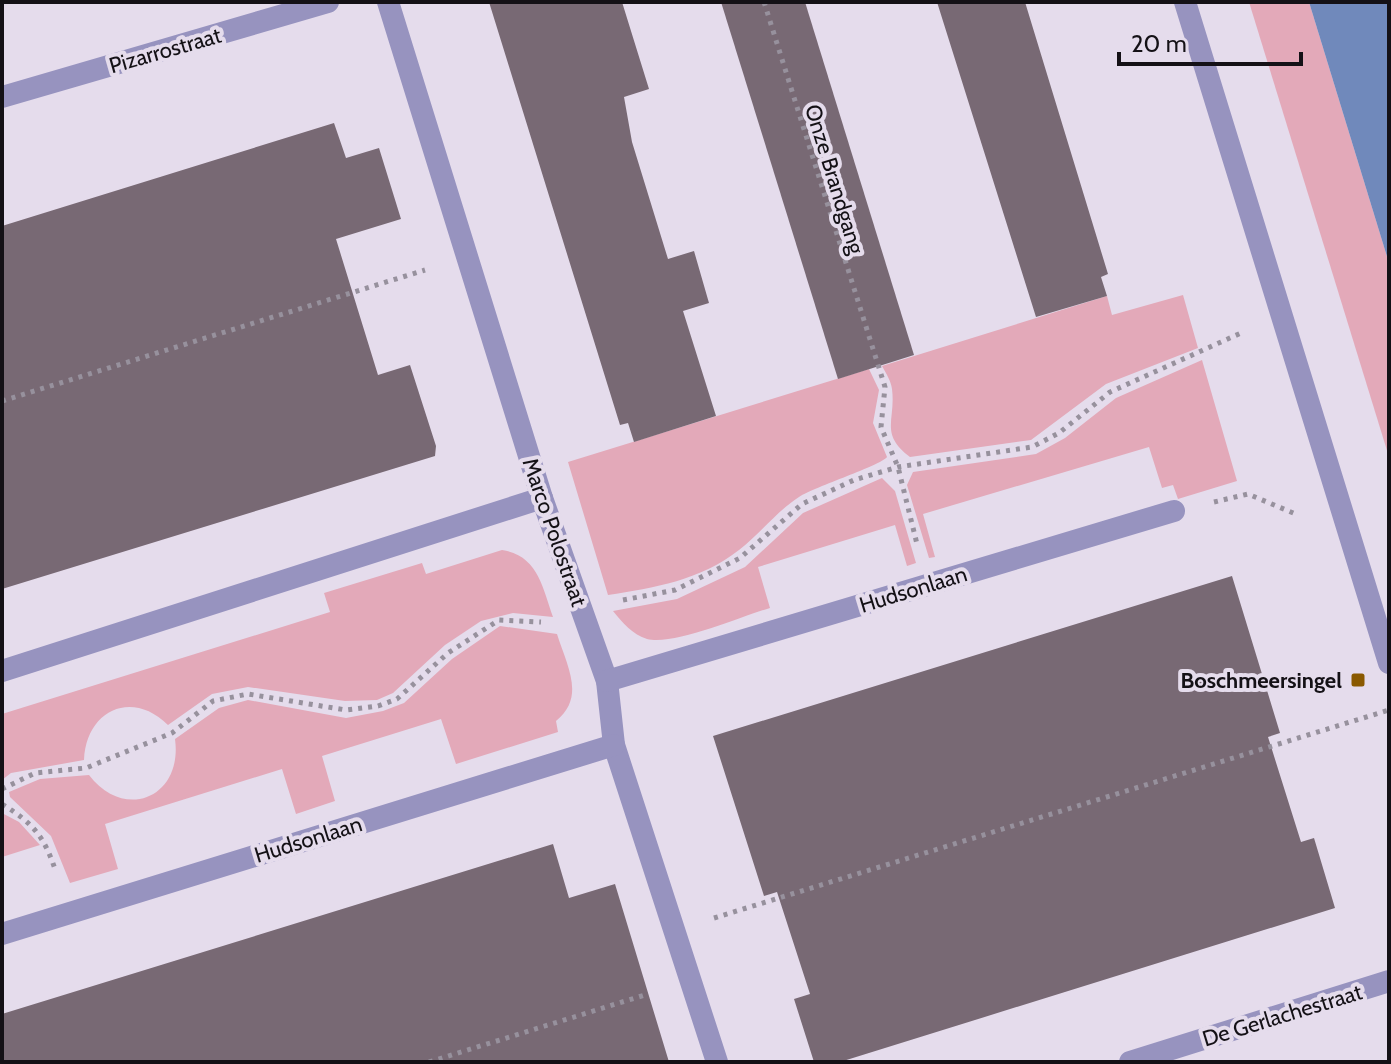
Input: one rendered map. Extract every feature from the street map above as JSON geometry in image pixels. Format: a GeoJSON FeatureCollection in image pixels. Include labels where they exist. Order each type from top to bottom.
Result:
{"type":"FeatureCollection","features":[{"type":"Feature","properties":{"kind":"street","name":"Pizarrostraat"},"geometry":{"type":"LineString","coordinates":[[2,97],[328,2]]}},
{"type":"Feature","properties":{"kind":"street","name":"Marco Polostraat"},"geometry":{"type":"LineString","coordinates":[[388,2],[542,498],[607,681],[614,745],[717,1062]]}},
{"type":"Feature","properties":{"kind":"street"},"geometry":{"type":"LineString","coordinates":[[1185,2],[1389,663]]}},
{"type":"Feature","properties":{"kind":"street"},"geometry":{"type":"LineString","coordinates":[[2,671],[542,498]]}},
{"type":"Feature","properties":{"kind":"street","name":"Hudsonlaan"},"geometry":{"type":"LineString","coordinates":[[607,681],[1174,511]]}},
{"type":"Feature","properties":{"kind":"street","name":"Hudsonlaan"},"geometry":{"type":"LineString","coordinates":[[2,934],[614,745]]}},
{"type":"Feature","properties":{"kind":"street","name":"De Gerlachestraat"},"geometry":{"type":"LineString","coordinates":[[1130,1062],[1389,981]]}},
{"type":"Feature","properties":{"kind":"path","name":"Onze Brandgang"},"geometry":{"type":"LineString","coordinates":[[764,2],[885,387],[881,427],[898,467],[928,585]]}},
{"type":"Feature","properties":{"kind":"path"},"geometry":{"type":"LineString","coordinates":[[2,401],[467,257]]}},
{"type":"Feature","properties":{"kind":"path"},"geometry":{"type":"LineString","coordinates":[[2,789],[35,773],[86,768],[158,739],[172,733],[213,701],[248,694],[346,710],[378,706],[397,699],[448,653],[499,620],[553,624],[610,603],[675,590],[740,558],[802,504],[854,480],[898,467],[1032,447],[1059,433],[1110,392],[1282,315]]}},
{"type":"Feature","properties":{"kind":"path"},"geometry":{"type":"LineString","coordinates":[[1174,511],[1248,494],[1306,518],[1341,509]]}},
{"type":"Feature","properties":{"kind":"path"},"geometry":{"type":"LineString","coordinates":[[675,930],[1389,710]]}},
{"type":"Feature","properties":{"kind":"path"},"geometry":{"type":"LineString","coordinates":[[2,804],[26,819],[46,841],[70,912]]}},
{"type":"Feature","properties":{"kind":"path"},"geometry":{"type":"LineString","coordinates":[[429,1062],[691,980]]}},
{"type":"Feature","properties":{"kind":"shaded area"},"geometry":{"type":"Polygon","coordinates":[[[1249,2],[1309,2],[1389,263],[1389,457],[1249,2]]]}},
{"type":"Feature","properties":{"kind":"shaded area"},"geometry":{"type":"Polygon","coordinates":[[[1183,295],[1198,348],[1106,384],[1031,440],[910,457],[895,441],[891,426],[892,389],[882,366],[1107,296],[1112,315],[1183,295]]]}},
{"type":"Feature","properties":{"kind":"shaded area"},"geometry":{"type":"Polygon","coordinates":[[[1202,360],[1237,481],[1178,499],[1173,485],[1162,488],[1149,447],[923,514],[935,557],[929,558],[907,485],[913,472],[1036,454],[1065,438],[1116,398],[1202,360]]]}},
{"type":"Feature","properties":{"kind":"shaded area"},"geometry":{"type":"Polygon","coordinates":[[[869,369],[879,390],[873,423],[887,457],[873,466],[799,497],[739,550],[709,569],[660,586],[608,595],[568,462],[869,369]]]}},
{"type":"Feature","properties":{"kind":"shaded area"},"geometry":{"type":"Polygon","coordinates":[[[882,478],[895,491],[916,563],[907,566],[895,525],[758,567],[770,608],[708,629],[674,638],[647,639],[632,631],[613,611],[677,599],[745,567],[803,513],[882,478]]]}},
{"type":"Feature","properties":{"kind":"shaded area"},"geometry":{"type":"Polygon","coordinates":[[[502,550],[514,553],[531,566],[542,584],[553,617],[513,613],[481,621],[445,645],[393,693],[377,700],[345,701],[248,687],[212,694],[168,725],[140,708],[126,707],[102,717],[93,728],[84,760],[11,773],[2,780],[2,714],[330,612],[324,593],[422,563],[426,574],[502,550]]]}},
{"type":"Feature","properties":{"kind":"shaded area"},"geometry":{"type":"Polygon","coordinates":[[[500,626],[557,634],[572,680],[570,702],[556,721],[558,732],[456,764],[441,719],[322,756],[335,801],[296,814],[282,769],[105,824],[118,869],[70,883],[51,836],[10,797],[9,792],[40,779],[89,775],[103,789],[119,797],[134,800],[148,796],[161,788],[170,776],[175,759],[175,739],[219,708],[248,700],[346,718],[383,711],[404,703],[452,659],[500,626]]]}},
{"type":"Feature","properties":{"kind":"shaded area"},"geometry":{"type":"Polygon","coordinates":[[[2,813],[19,822],[40,845],[2,857],[2,813]]]}},
{"type":"Feature","properties":{"kind":"water"},"geometry":{"type":"Polygon","coordinates":[[[1309,2],[1389,2],[1389,263],[1309,2]]]}},
{"type":"Feature","properties":{"kind":"building"},"geometry":{"type":"Polygon","coordinates":[[[489,2],[622,2],[649,89],[624,97],[632,142],[668,259],[694,251],[709,303],[683,311],[716,416],[634,442],[628,423],[620,425],[489,2]]]}},
{"type":"Feature","properties":{"kind":"building"},"geometry":{"type":"Polygon","coordinates":[[[721,2],[805,2],[914,355],[838,379],[721,2]]]}},
{"type":"Feature","properties":{"kind":"building"},"geometry":{"type":"Polygon","coordinates":[[[937,2],[1025,2],[1108,274],[1101,277],[1107,296],[1036,317],[937,2]]]}},
{"type":"Feature","properties":{"kind":"building"},"geometry":{"type":"Polygon","coordinates":[[[334,123],[346,158],[379,148],[401,219],[336,239],[378,375],[410,365],[436,446],[435,456],[2,589],[2,226],[334,123]]]}},
{"type":"Feature","properties":{"kind":"building"},"geometry":{"type":"Polygon","coordinates":[[[1232,576],[1280,733],[1268,737],[1301,842],[1314,838],[1335,908],[840,1062],[814,1062],[794,999],[810,994],[777,892],[764,896],[713,736],[1232,576]]]}},
{"type":"Feature","properties":{"kind":"building"},"geometry":{"type":"Polygon","coordinates":[[[553,844],[569,898],[615,884],[669,1062],[2,1062],[2,1014],[553,844]]]}},
{"type":"Feature","properties":{"kind":"place","name":"Boschmeersingel"},"geometry":{"type":"Point","coordinates":[1358,680]}}]}
